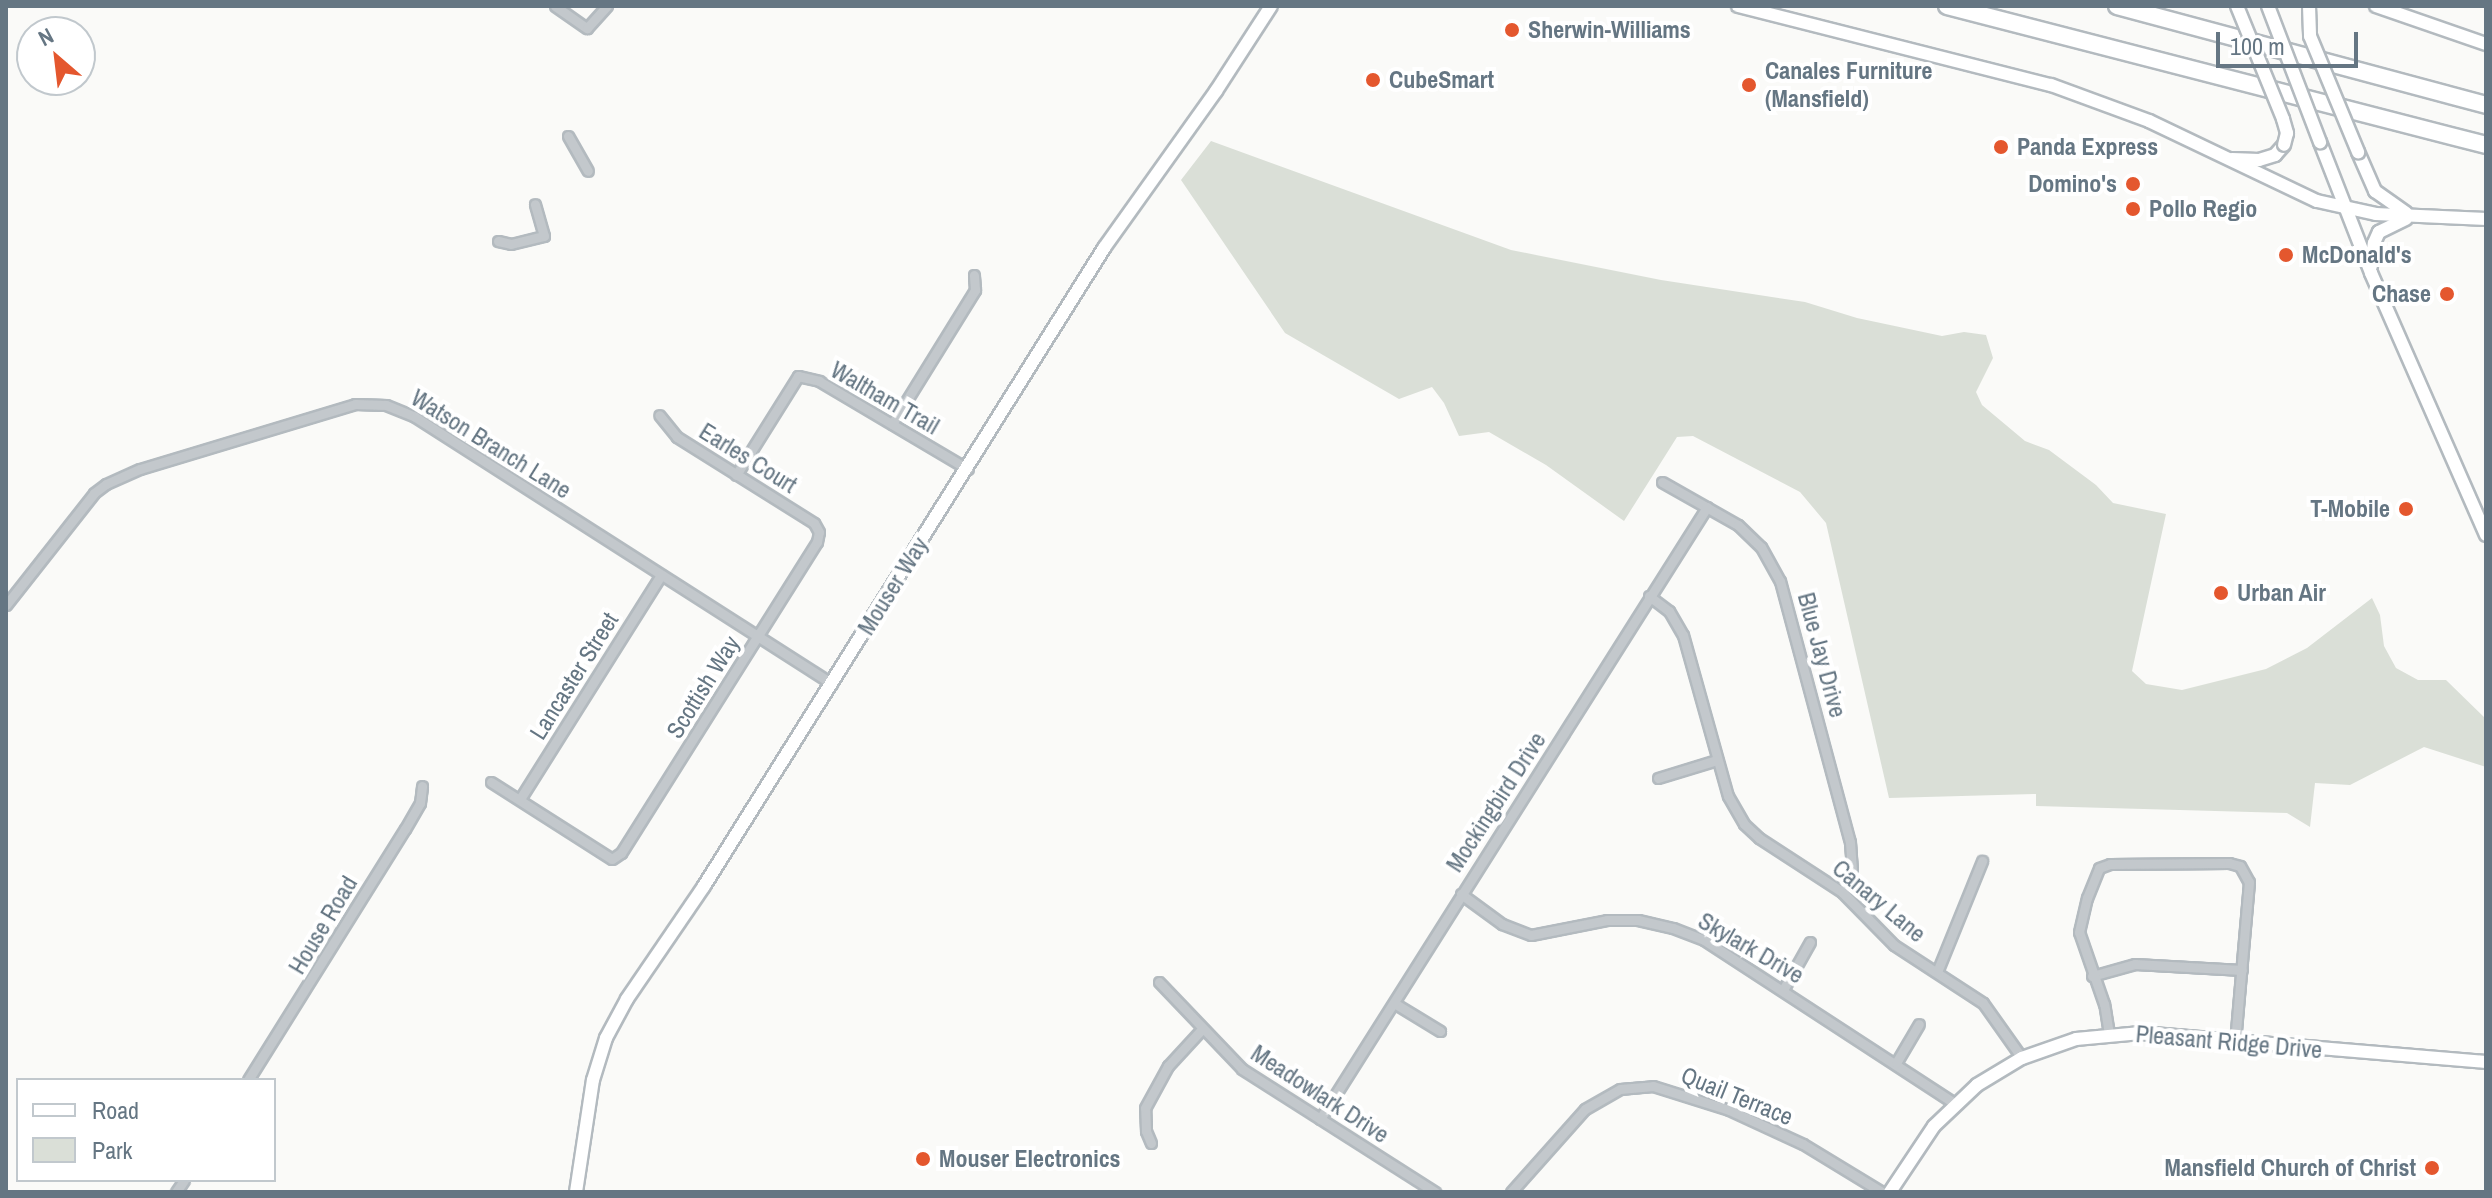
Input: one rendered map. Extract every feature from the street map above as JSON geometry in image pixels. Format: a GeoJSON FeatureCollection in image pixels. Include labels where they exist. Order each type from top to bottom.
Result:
{"type":"FeatureCollection","features":[{"type":"Feature","properties":{"kind":"highway"},"geometry":{"type":"LineString","coordinates":[[1947,6],[2486,145]]}},
{"type":"Feature","properties":{"kind":"highway"},"geometry":{"type":"LineString","coordinates":[[2117,6],[2486,105]]}},
{"type":"Feature","properties":{"kind":"street"},"geometry":{"type":"LineString","coordinates":[[555,6],[587,28],[607,6]]}},
{"type":"Feature","properties":{"kind":"street","name":"Mouser Way"},"geometry":{"type":"LineString","coordinates":[[576,1192],[593,1080],[606,1038],[652,957],[704,886],[1104,248],[1271,6]]}},
{"type":"Feature","properties":{"kind":"street"},"geometry":{"type":"LineString","coordinates":[[1738,6],[2051,85],[2149,121],[2281,187],[2345,208],[2413,216],[2486,219]]}},
{"type":"Feature","properties":{"kind":"street"},"geometry":{"type":"LineString","coordinates":[[2225,158],[2259,160],[2275,155],[2284,145],[2287,133],[2237,6]]}},
{"type":"Feature","properties":{"kind":"street"},"geometry":{"type":"LineString","coordinates":[[2268,6],[2371,273],[2486,535]]}},
{"type":"Feature","properties":{"kind":"street"},"geometry":{"type":"LineString","coordinates":[[2309,6],[2310,36],[2375,191],[2396,209],[2413,216]]}},
{"type":"Feature","properties":{"kind":"street"},"geometry":{"type":"LineString","coordinates":[[2376,6],[2486,44]]}},
{"type":"Feature","properties":{"kind":"street"},"geometry":{"type":"LineString","coordinates":[[568,136],[588,171]]}},
{"type":"Feature","properties":{"kind":"street"},"geometry":{"type":"LineString","coordinates":[[498,241],[511,244],[544,236],[535,204]]}},
{"type":"Feature","properties":{"kind":"street"},"geometry":{"type":"LineString","coordinates":[[2371,273],[2371,255],[2379,232],[2413,216]]}},
{"type":"Feature","properties":{"kind":"street"},"geometry":{"type":"LineString","coordinates":[[892,424],[975,290],[974,275]]}},
{"type":"Feature","properties":{"kind":"street","name":"Waltham Trail"},"geometry":{"type":"LineString","coordinates":[[736,475],[798,376],[819,381],[968,469]]}},
{"type":"Feature","properties":{"kind":"street","name":"Watson Branch Lane"},"geometry":{"type":"LineString","coordinates":[[6,605],[74,517],[106,484],[140,469],[355,404],[372,403],[386,405],[415,417],[832,684]]}},
{"type":"Feature","properties":{"kind":"street","name":"Earles Court"},"geometry":{"type":"LineString","coordinates":[[659,415],[670,432],[814,523],[819,532]]}},
{"type":"Feature","properties":{"kind":"street","name":"Blue Jay Drive"},"geometry":{"type":"LineString","coordinates":[[1662,482],[1738,525],[1761,547],[1780,581],[1850,842],[1852,871],[1842,892]]}},
{"type":"Feature","properties":{"kind":"street","name":"Mockingbird Drive"},"geometry":{"type":"LineString","coordinates":[[1320,1119],[1707,507]]}},
{"type":"Feature","properties":{"kind":"street","name":"Scottish Way"},"geometry":{"type":"LineString","coordinates":[[520,799],[612,859],[625,849],[817,542],[819,532]]}},
{"type":"Feature","properties":{"kind":"street","name":"Lancaster Street"},"geometry":{"type":"LineString","coordinates":[[520,799],[661,575]]}},
{"type":"Feature","properties":{"kind":"street","name":"Canary Lane"},"geometry":{"type":"LineString","coordinates":[[1649,596],[1669,611],[1687,645],[1729,799],[1744,824],[1759,838],[1842,892],[1887,939],[1983,1003],[2022,1058]]}},
{"type":"Feature","properties":{"kind":"street"},"geometry":{"type":"LineString","coordinates":[[1658,778],[1717,760]]}},
{"type":"Feature","properties":{"kind":"street"},"geometry":{"type":"LineString","coordinates":[[491,782],[520,799]]}},
{"type":"Feature","properties":{"kind":"street","name":"House Road"},"geometry":{"type":"LineString","coordinates":[[249,1078],[405,829],[420,803],[422,786]]}},
{"type":"Feature","properties":{"kind":"street"},"geometry":{"type":"LineString","coordinates":[[1937,972],[1982,861]]}},
{"type":"Feature","properties":{"kind":"street"},"geometry":{"type":"LineString","coordinates":[[2109,1034],[2104,1004],[2092,976],[2079,922],[2099,868],[2110,864],[2240,866],[2249,882],[2235,1041]]}},
{"type":"Feature","properties":{"kind":"street","name":"Skylark Drive"},"geometry":{"type":"LineString","coordinates":[[1461,894],[1502,924],[1531,935],[1607,920],[1638,920],[1673,928],[1704,940],[1956,1104]]}},
{"type":"Feature","properties":{"kind":"street"},"geometry":{"type":"LineString","coordinates":[[1783,990],[1810,942]]}},
{"type":"Feature","properties":{"kind":"street"},"geometry":{"type":"LineString","coordinates":[[2092,976],[2135,964],[2242,970]]}},
{"type":"Feature","properties":{"kind":"street","name":"Meadowlark Drive"},"geometry":{"type":"LineString","coordinates":[[1159,982],[1242,1069],[1435,1192]]}},
{"type":"Feature","properties":{"kind":"street"},"geometry":{"type":"LineString","coordinates":[[1394,1003],[1440,1031]]}},
{"type":"Feature","properties":{"kind":"street"},"geometry":{"type":"LineString","coordinates":[[1896,1063],[1919,1024]]}},
{"type":"Feature","properties":{"kind":"street"},"geometry":{"type":"LineString","coordinates":[[1151,1143],[1146,1131],[1145,1108],[1168,1066],[1202,1029]]}},
{"type":"Feature","properties":{"kind":"street","name":"Pleasant Ridge Drive"},"geometry":{"type":"LineString","coordinates":[[1890,1192],[1934,1126],[1956,1104],[1998,1071],[2022,1058],[2076,1039],[2141,1033],[2486,1062]]}},
{"type":"Feature","properties":{"kind":"street","name":"Quail Terrace"},"geometry":{"type":"LineString","coordinates":[[1511,1192],[1585,1109],[1620,1089],[1634,1086],[1678,1091],[1729,1110],[1803,1144],[1882,1192]]}},
{"type":"Feature","properties":{"kind":"green space"},"geometry":{"type":"Polygon","coordinates":[[[1211,141],[1511,250],[1661,280],[1805,302],[1857,318],[1942,336],[1964,332],[1986,335],[1993,358],[1976,392],[1982,405],[2025,441],[2049,450],[2096,485],[2113,503],[2166,514],[2132,671],[2146,684],[2182,690],[2266,669],[2307,648],[2372,598],[2380,615],[2384,646],[2396,668],[2418,680],[2446,680],[2486,719],[2486,767],[2424,747],[2350,785],[2315,783],[2310,827],[2287,813],[2036,806],[2036,794],[1889,798],[1826,523],[1800,492],[1693,436],[1677,437],[1624,521],[1546,465],[1489,432],[1459,436],[1444,403],[1432,387],[1399,399],[1285,333],[1181,180],[1211,141]]]}},
{"type":"Feature","properties":{"kind":"place","name":"Sherwin-Williams"},"geometry":{"type":"Point","coordinates":[1512,30]}},
{"type":"Feature","properties":{"kind":"place","name":"CubeSmart"},"geometry":{"type":"Point","coordinates":[1373,80]}},
{"type":"Feature","properties":{"kind":"place","name":"Canales Furniture (Mansfield)"},"geometry":{"type":"Point","coordinates":[1749,85]}},
{"type":"Feature","properties":{"kind":"place","name":"Panda Express"},"geometry":{"type":"Point","coordinates":[2001,147]}},
{"type":"Feature","properties":{"kind":"place","name":"Domino's"},"geometry":{"type":"Point","coordinates":[2133,184]}},
{"type":"Feature","properties":{"kind":"place","name":"Pollo Regio"},"geometry":{"type":"Point","coordinates":[2133,209]}},
{"type":"Feature","properties":{"kind":"place","name":"McDonald's"},"geometry":{"type":"Point","coordinates":[2286,255]}},
{"type":"Feature","properties":{"kind":"place","name":"Chase"},"geometry":{"type":"Point","coordinates":[2447,294]}},
{"type":"Feature","properties":{"kind":"place","name":"T-Mobile"},"geometry":{"type":"Point","coordinates":[2406,509]}},
{"type":"Feature","properties":{"kind":"place","name":"Urban Air"},"geometry":{"type":"Point","coordinates":[2221,593]}},
{"type":"Feature","properties":{"kind":"place","name":"Mouser Electronics"},"geometry":{"type":"Point","coordinates":[923,1159]}},
{"type":"Feature","properties":{"kind":"place","name":"Mansfield Church of Christ"},"geometry":{"type":"Point","coordinates":[2432,1168]}}]}
